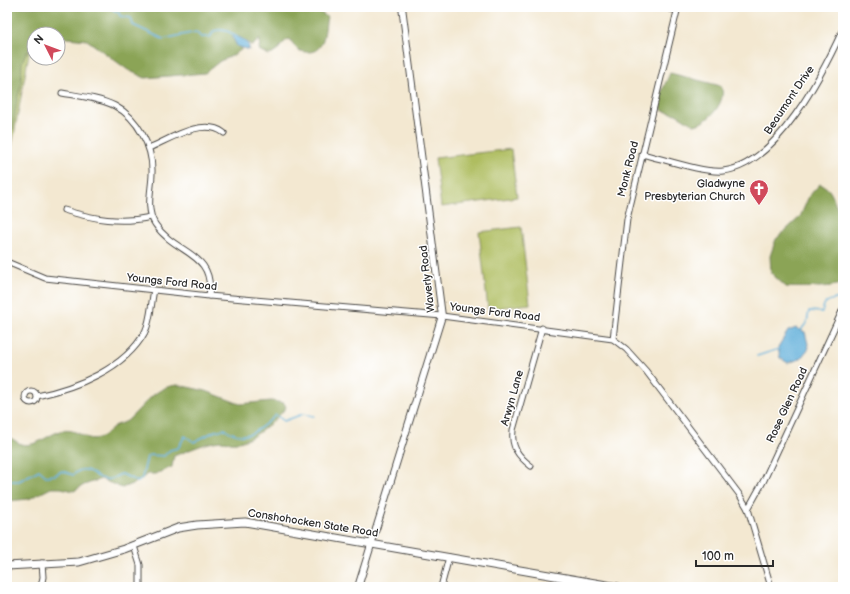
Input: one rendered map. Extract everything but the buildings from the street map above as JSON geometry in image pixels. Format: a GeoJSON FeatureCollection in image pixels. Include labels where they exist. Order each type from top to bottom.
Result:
{"type":"FeatureCollection","features":[{"type":"Feature","properties":{"kind":"main road","name":"Conshohocken State Road"},"geometry":{"type":"LineString","coordinates":[[7,566],[79,562],[134,546],[188,526],[245,522],[618,587]]}},
{"type":"Feature","properties":{"kind":"street","name":"Waverly Road"},"geometry":{"type":"LineString","coordinates":[[358,587],[442,316],[402,7]]}},
{"type":"Feature","properties":{"kind":"street"},"geometry":{"type":"LineString","coordinates":[[659,7],[677,8]]}},
{"type":"Feature","properties":{"kind":"street","name":"Monk Road"},"geometry":{"type":"LineString","coordinates":[[613,339],[627,220],[677,8]]}},
{"type":"Feature","properties":{"kind":"street","name":"Beaumont Drive"},"geometry":{"type":"LineString","coordinates":[[642,154],[710,171],[730,170],[751,162],[770,146],[801,104],[824,67],[843,29]]}},
{"type":"Feature","properties":{"kind":"street"},"geometry":{"type":"LineString","coordinates":[[62,93],[100,100],[115,107],[129,117],[141,133],[149,148],[152,173],[149,203],[151,217],[162,234],[196,257],[204,266],[209,273],[211,282],[209,296]]}},
{"type":"Feature","properties":{"kind":"street"},"geometry":{"type":"LineString","coordinates":[[149,148],[184,132],[204,127],[218,128],[224,133]]}},
{"type":"Feature","properties":{"kind":"street"},"geometry":{"type":"LineString","coordinates":[[64,210],[89,218],[121,222],[151,217]]}},
{"type":"Feature","properties":{"kind":"street","name":"Youngs Ford Road"},"geometry":{"type":"LineString","coordinates":[[7,262],[45,278],[209,296],[442,316],[542,328],[613,339]]}},
{"type":"Feature","properties":{"kind":"street"},"geometry":{"type":"LineString","coordinates":[[37,396],[80,383],[103,372],[126,355],[145,332],[154,290]]}},
{"type":"Feature","properties":{"kind":"street","name":"Rose Glen Road"},"geometry":{"type":"LineString","coordinates":[[748,509],[764,480],[843,308]]}},
{"type":"Feature","properties":{"kind":"street"},"geometry":{"type":"LineString","coordinates":[[837,322],[843,322]]}},
{"type":"Feature","properties":{"kind":"street","name":"Arwyn Lane"},"geometry":{"type":"LineString","coordinates":[[531,466],[522,460],[515,451],[512,439],[512,430],[542,328]]}},
{"type":"Feature","properties":{"kind":"street"},"geometry":{"type":"LineString","coordinates":[[613,339],[626,349],[646,371],[733,486],[748,509],[771,587]]}},
{"type":"Feature","properties":{"kind":"street"},"geometry":{"type":"LineString","coordinates":[[134,546],[140,565],[140,587]]}},
{"type":"Feature","properties":{"kind":"street"},"geometry":{"type":"LineString","coordinates":[[441,587],[449,557]]}},
{"type":"Feature","properties":{"kind":"street"},"geometry":{"type":"LineString","coordinates":[[41,587],[43,577],[42,563]]}},
{"type":"Feature","properties":{"kind":"street"},"geometry":{"type":"LineString","coordinates":[[566,587],[568,578]]}},
{"type":"Feature","properties":{"kind":"green space"},"geometry":{"type":"Polygon","coordinates":[[[7,7],[26,41],[27,66],[12,146],[7,147],[7,7]]]}},
{"type":"Feature","properties":{"kind":"green space"},"geometry":{"type":"Polygon","coordinates":[[[7,7],[321,7],[320,12],[327,17],[321,45],[318,49],[313,51],[304,52],[299,50],[289,39],[275,52],[269,55],[259,50],[260,39],[252,46],[247,42],[233,38],[237,46],[242,49],[234,55],[220,61],[205,73],[145,78],[128,70],[87,40],[66,38],[66,26],[26,26],[26,54],[22,63],[21,85],[17,100],[13,129],[7,132],[7,7]]]}},
{"type":"Feature","properties":{"kind":"green space"},"geometry":{"type":"Polygon","coordinates":[[[670,73],[721,86],[722,98],[716,110],[706,120],[694,125],[676,114],[663,111],[660,102],[670,73]]]}},
{"type":"Feature","properties":{"kind":"green space"},"geometry":{"type":"Polygon","coordinates":[[[511,149],[517,197],[441,207],[435,158],[511,149]]]}},
{"type":"Feature","properties":{"kind":"green space"},"geometry":{"type":"Polygon","coordinates":[[[820,184],[830,191],[837,208],[843,211],[843,283],[824,287],[786,287],[771,273],[770,256],[776,239],[800,217],[809,196],[820,184]]]}},
{"type":"Feature","properties":{"kind":"green space"},"geometry":{"type":"Polygon","coordinates":[[[521,227],[530,304],[488,309],[479,232],[521,227]]]}},
{"type":"Feature","properties":{"kind":"green space"},"geometry":{"type":"Polygon","coordinates":[[[178,385],[206,391],[240,404],[271,401],[284,403],[286,407],[271,423],[250,438],[235,442],[215,442],[191,449],[174,456],[172,467],[155,474],[147,474],[139,481],[122,488],[101,479],[84,485],[74,491],[61,488],[51,488],[29,499],[7,501],[7,436],[21,444],[26,445],[37,442],[61,431],[68,430],[95,439],[101,437],[115,426],[127,421],[156,393],[170,386],[178,385]]]}},
{"type":"Feature","properties":{"kind":"water"},"geometry":{"type":"Polygon","coordinates":[[[232,36],[245,40],[249,50],[237,46],[232,36]]]}},
{"type":"Feature","properties":{"kind":"water"},"geometry":{"type":"Polygon","coordinates":[[[796,328],[805,332],[809,348],[800,359],[788,363],[780,358],[778,347],[788,331],[796,328]]]}},
{"type":"Feature","properties":{"kind":"waterway"},"geometry":{"type":"LineString","coordinates":[[109,7],[119,13],[120,16],[131,18],[133,25],[163,39],[196,32],[201,37],[210,37],[214,31],[220,30],[232,33],[237,37]]}},
{"type":"Feature","properties":{"kind":"waterway"},"geometry":{"type":"LineString","coordinates":[[801,330],[807,322],[809,311],[822,312],[825,303],[843,298]]}},
{"type":"Feature","properties":{"kind":"waterway"},"geometry":{"type":"LineString","coordinates":[[757,356],[779,349]]}},
{"type":"Feature","properties":{"kind":"waterway"},"geometry":{"type":"LineString","coordinates":[[7,481],[19,481],[39,470],[46,476],[55,475],[62,471],[73,475],[79,471],[88,470],[104,479],[110,479],[122,474],[138,482],[142,478],[147,457],[150,455],[164,456],[170,450],[178,448],[185,436],[194,442],[215,431],[225,429],[233,433],[246,435],[258,430],[276,415],[284,421],[303,414],[314,416]]}},
{"type":"Feature","properties":{"kind":"place","name":"Gladwyne Presbyterian Church"},"geometry":{"type":"Point","coordinates":[759,206]}}]}
